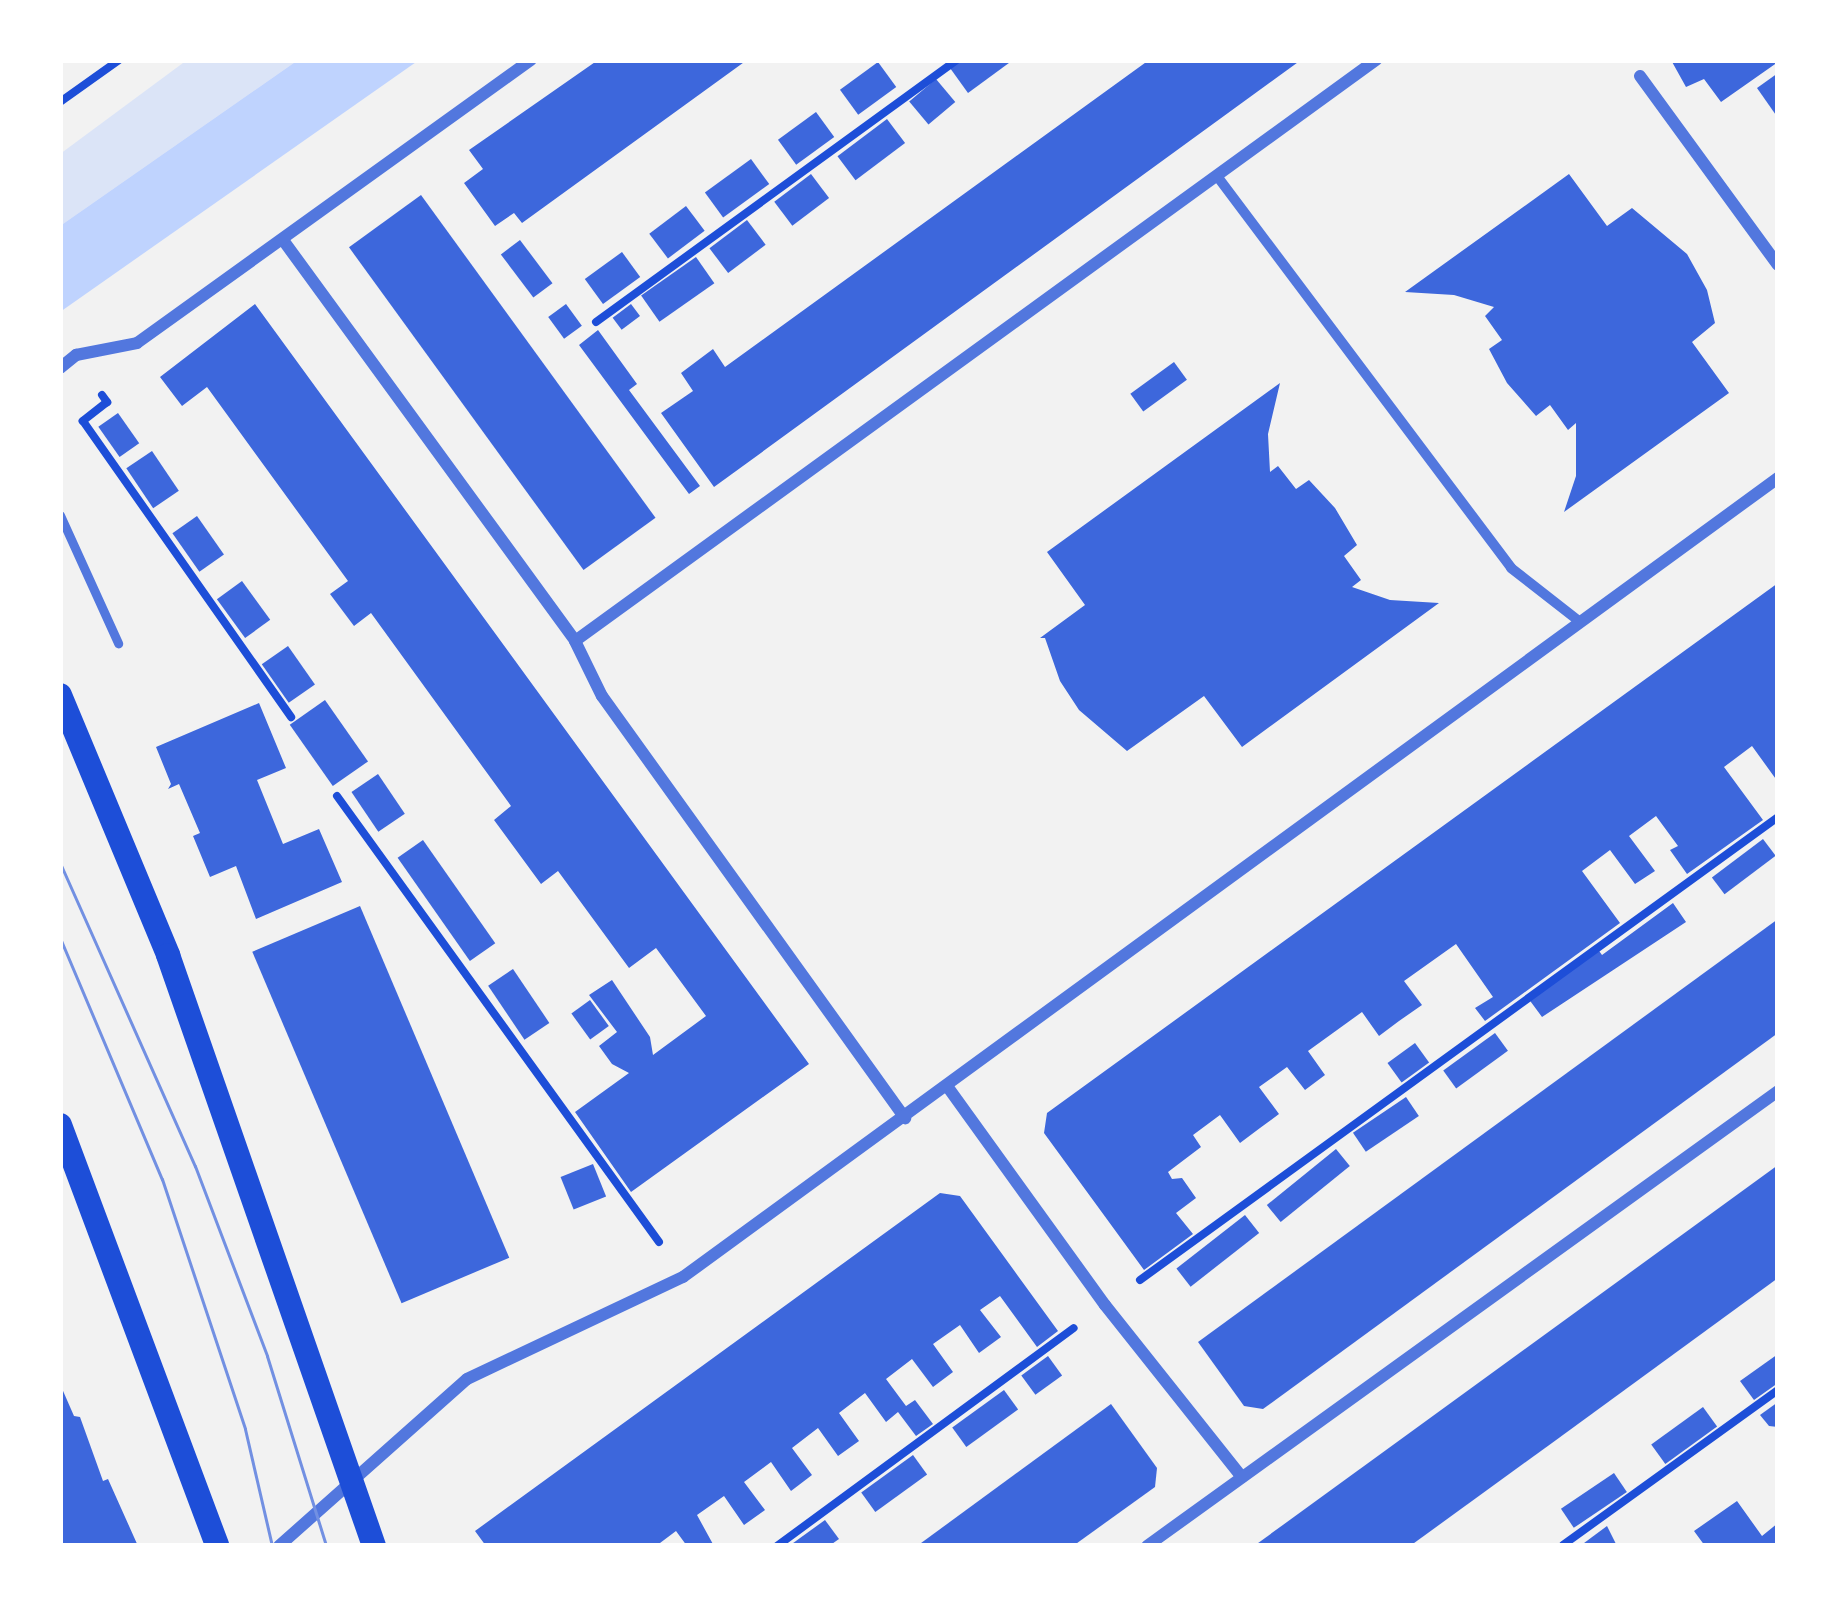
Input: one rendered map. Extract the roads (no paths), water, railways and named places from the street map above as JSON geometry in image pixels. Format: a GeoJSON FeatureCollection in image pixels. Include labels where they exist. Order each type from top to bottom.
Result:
{"type":"FeatureCollection","features":[{"type":"Feature","properties":{"kind":"main road"},"geometry":{"type":"LineString","coordinates":[[60,695],[168,955],[355,1478],[374,1546]]}},
{"type":"Feature","properties":{"kind":"main road"},"geometry":{"type":"LineString","coordinates":[[60,1125],[217,1546]]}},
{"type":"Feature","properties":{"kind":"street"},"geometry":{"type":"LineString","coordinates":[[60,368],[76,355],[137,344],[531,60]]}},
{"type":"Feature","properties":{"kind":"street"},"geometry":{"type":"LineString","coordinates":[[575,641],[1376,60]]}},
{"type":"Feature","properties":{"kind":"street"},"geometry":{"type":"LineString","coordinates":[[1640,76],[1778,265]]}},
{"type":"Feature","properties":{"kind":"street"},"geometry":{"type":"LineString","coordinates":[[1217,176],[1511,568],[1580,622]]}},
{"type":"Feature","properties":{"kind":"street"},"geometry":{"type":"LineString","coordinates":[[283,240],[575,641],[602,696],[905,1118]]}},
{"type":"Feature","properties":{"kind":"street"},"geometry":{"type":"LineString","coordinates":[[279,1546],[294,1540],[355,1478],[467,1379],[683,1277],[1778,478]]}},
{"type":"Feature","properties":{"kind":"street"},"geometry":{"type":"LineString","coordinates":[[947,1086],[1106,1305],[1242,1478]]}},
{"type":"Feature","properties":{"kind":"street"},"geometry":{"type":"LineString","coordinates":[[1148,1546],[1778,1091]]}},
{"type":"Feature","properties":{"kind":"lane"},"geometry":{"type":"LineString","coordinates":[[60,515],[118,643]]}},
{"type":"Feature","properties":{"kind":"water"},"geometry":{"type":"Polygon","coordinates":[[[298,60],[419,60],[60,312],[60,226],[298,60]]]}},
{"type":"Feature","properties":{"kind":"tram line"},"geometry":{"type":"LineString","coordinates":[[60,863],[195,1166],[267,1356],[326,1546]]}},
{"type":"Feature","properties":{"kind":"tram line"},"geometry":{"type":"LineString","coordinates":[[60,938],[162,1179],[245,1429],[272,1546]]}}]}
